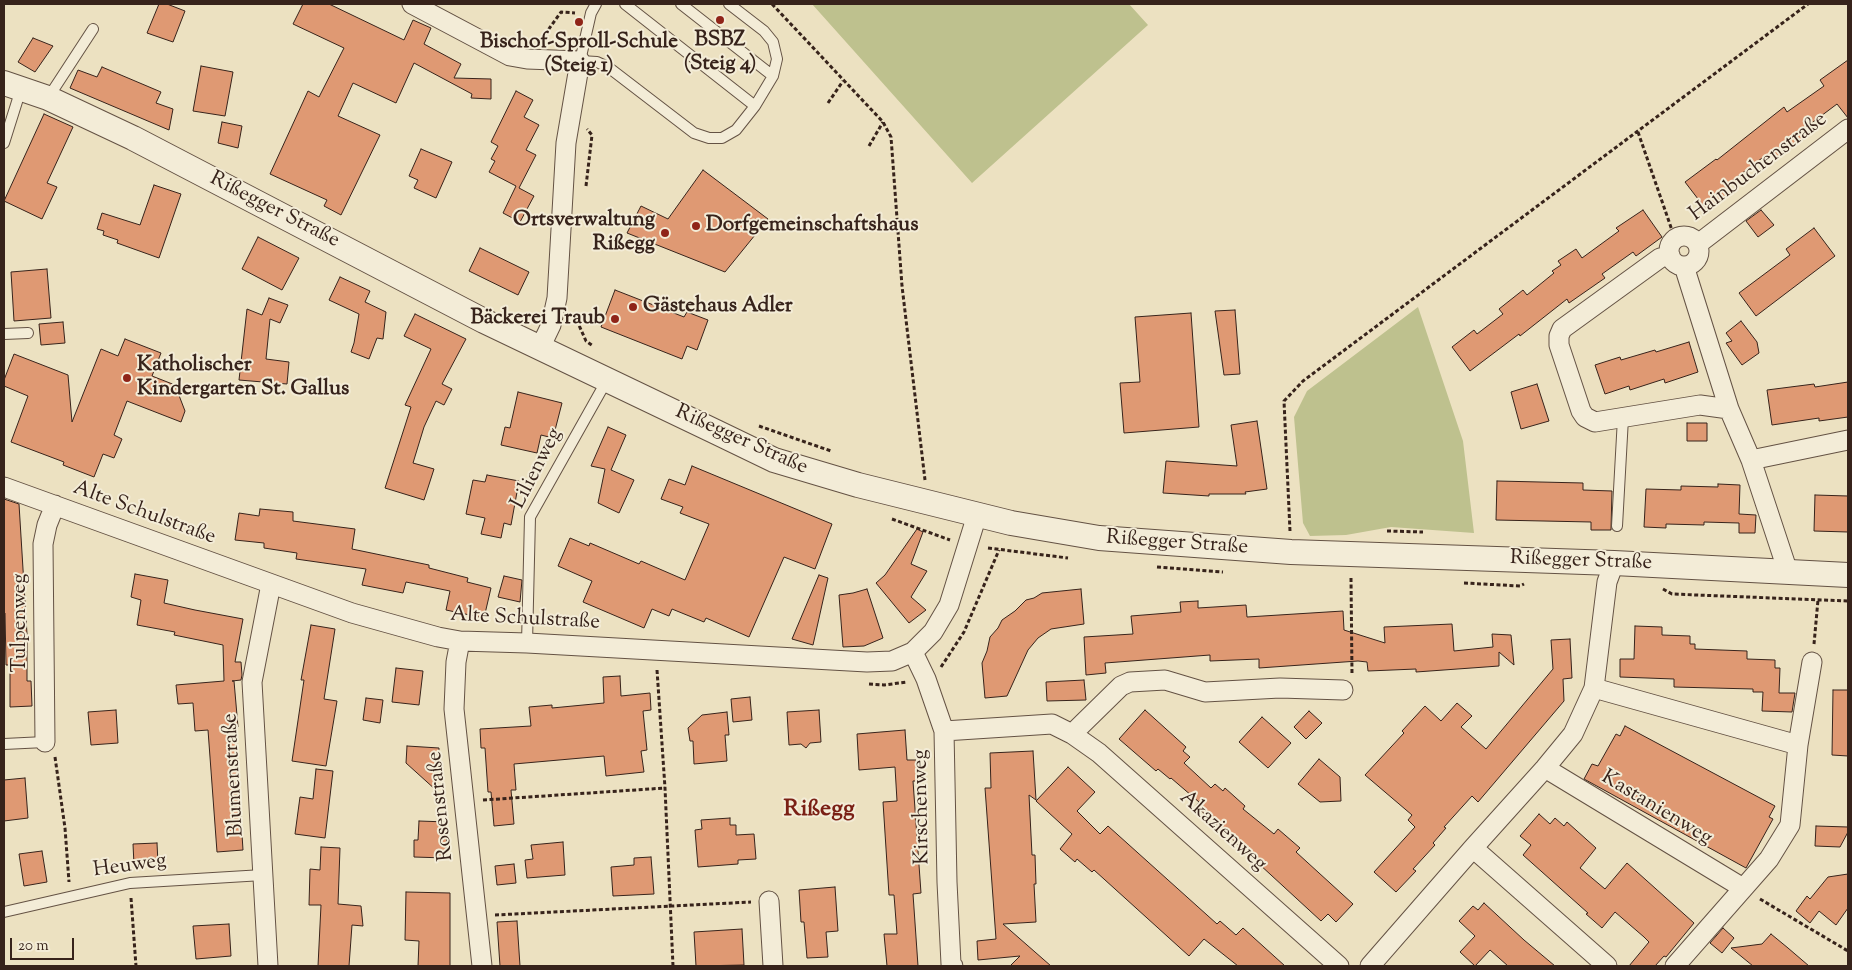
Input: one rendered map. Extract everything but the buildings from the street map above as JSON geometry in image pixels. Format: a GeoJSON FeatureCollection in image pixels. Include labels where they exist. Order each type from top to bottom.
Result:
{"type":"FeatureCollection","features":[{"type":"Feature","properties":{"kind":"street"},"geometry":{"type":"LineString","coordinates":[[412,4],[510,56],[527,59],[580,61],[566,143],[557,298],[551,325],[540,348]]}},
{"type":"Feature","properties":{"kind":"street","name":"Rißegger Straße"},"geometry":{"type":"LineString","coordinates":[[12,86],[48,98],[133,138],[464,310],[774,460],[858,485],[922,489],[977,515],[1099,538],[1292,552],[1614,563],[1848,575]]}},
{"type":"Feature","properties":{"kind":"street","name":"Hainbuchenstraße"},"geometry":{"type":"LineString","coordinates":[[1698,244],[1848,129]]}},
{"type":"Feature","properties":{"kind":"street","name":"Hainbuchenstraße"},"geometry":{"type":"LineString","coordinates":[[1676,254],[1683,236],[1691,237],[1698,244],[1697,259],[1691,264],[1676,254],[1660,258],[1562,329],[1559,336],[1559,345],[1581,411],[1585,417],[1595,422],[1700,405],[1729,409]]}},
{"type":"Feature","properties":{"kind":"street"},"geometry":{"type":"LineString","coordinates":[[1676,254],[1729,409],[1751,460],[1788,572]]}},
{"type":"Feature","properties":{"kind":"street"},"geometry":{"type":"LineString","coordinates":[[1751,460],[1848,440]]}},
{"type":"Feature","properties":{"kind":"street","name":"Alte Schulstraße"},"geometry":{"type":"LineString","coordinates":[[4,487],[352,613],[438,637],[460,641],[867,662],[892,661],[913,652],[933,632],[949,605],[977,515]]}},
{"type":"Feature","properties":{"kind":"street","name":"Tulpenweg"},"geometry":{"type":"LineString","coordinates":[[45,742],[43,544],[47,525],[55,505]]}},
{"type":"Feature","properties":{"kind":"street"},"geometry":{"type":"LineString","coordinates":[[1370,966],[1573,734],[1594,688],[1606,582],[1614,563]]}},
{"type":"Feature","properties":{"kind":"street","name":"Blumenstraße"},"geometry":{"type":"LineString","coordinates":[[268,966],[252,682],[271,584]]}},
{"type":"Feature","properties":{"kind":"street","name":"Rosenstraße"},"geometry":{"type":"LineString","coordinates":[[460,641],[456,662],[454,709],[482,966]]}},
{"type":"Feature","properties":{"kind":"street","name":"Kirschenweg"},"geometry":{"type":"LineString","coordinates":[[913,652],[926,679],[944,731],[951,966]]}},
{"type":"Feature","properties":{"kind":"street"},"geometry":{"type":"LineString","coordinates":[[1675,966],[1769,859],[1790,825],[1798,745],[1812,662]]}},
{"type":"Feature","properties":{"kind":"street"},"geometry":{"type":"LineString","coordinates":[[1072,734],[1121,686],[1130,682],[1165,680],[1205,692],[1348,685]]}},
{"type":"Feature","properties":{"kind":"street"},"geometry":{"type":"LineString","coordinates":[[1594,688],[1798,745]]}},
{"type":"Feature","properties":{"kind":"street","name":"Akazienweg"},"geometry":{"type":"LineString","coordinates":[[944,731],[1052,724],[1072,734],[1099,753],[1339,966]]}},
{"type":"Feature","properties":{"kind":"street","name":"Kastanienweg"},"geometry":{"type":"LineString","coordinates":[[1545,768],[1743,888]]}},
{"type":"Feature","properties":{"kind":"street"},"geometry":{"type":"LineString","coordinates":[[1473,848],[1607,966]]}},
{"type":"Feature","properties":{"kind":"street"},"geometry":{"type":"LineString","coordinates":[[770,901],[773,966]]}},
{"type":"Feature","properties":{"kind":"lane"},"geometry":{"type":"LineString","coordinates":[[596,4],[591,13],[580,61],[597,62],[608,67],[694,133],[709,138],[722,138],[736,130],[756,106],[773,76],[776,59],[773,42],[764,31],[729,4]]}},
{"type":"Feature","properties":{"kind":"lane"},"geometry":{"type":"LineString","coordinates":[[625,4],[756,106]]}},
{"type":"Feature","properties":{"kind":"lane"},"geometry":{"type":"LineString","coordinates":[[680,4],[773,76]]}},
{"type":"Feature","properties":{"kind":"lane"},"geometry":{"type":"LineString","coordinates":[[48,98],[93,30]]}},
{"type":"Feature","properties":{"kind":"lane"},"geometry":{"type":"LineString","coordinates":[[4,143],[12,86]]}},
{"type":"Feature","properties":{"kind":"lane"},"geometry":{"type":"LineString","coordinates":[[4,334],[28,333]]}},
{"type":"Feature","properties":{"kind":"lane","name":"Lilienweg"},"geometry":{"type":"LineString","coordinates":[[527,643],[530,517],[608,379]]}},
{"type":"Feature","properties":{"kind":"lane"},"geometry":{"type":"LineString","coordinates":[[1617,526],[1623,418]]}},
{"type":"Feature","properties":{"kind":"lane"},"geometry":{"type":"LineString","coordinates":[[4,744],[45,742]]}},
{"type":"Feature","properties":{"kind":"lane","name":"Heuweg"},"geometry":{"type":"LineString","coordinates":[[4,912],[130,883],[263,875]]}},
{"type":"Feature","properties":{"kind":"path"},"geometry":{"type":"LineString","coordinates":[[772,4],[883,122],[891,137],[902,286],[922,489],[910,525]]}},
{"type":"Feature","properties":{"kind":"path"},"geometry":{"type":"LineString","coordinates":[[1292,552],[1284,401],[1303,381],[1808,4]]}},
{"type":"Feature","properties":{"kind":"path"},"geometry":{"type":"LineString","coordinates":[[527,59],[561,12],[591,13]]}},
{"type":"Feature","properties":{"kind":"path"},"geometry":{"type":"LineString","coordinates":[[828,103],[843,81]]}},
{"type":"Feature","properties":{"kind":"path"},"geometry":{"type":"LineString","coordinates":[[571,112],[592,135],[585,188]]}},
{"type":"Feature","properties":{"kind":"path"},"geometry":{"type":"LineString","coordinates":[[869,146],[883,122]]}},
{"type":"Feature","properties":{"kind":"path"},"geometry":{"type":"LineString","coordinates":[[1638,132],[1676,254]]}},
{"type":"Feature","properties":{"kind":"path"},"geometry":{"type":"LineString","coordinates":[[574,313],[586,341],[600,351]]}},
{"type":"Feature","properties":{"kind":"path"},"geometry":{"type":"LineString","coordinates":[[756,425],[832,452]]}},
{"type":"Feature","properties":{"kind":"path"},"geometry":{"type":"LineString","coordinates":[[917,476],[922,489]]}},
{"type":"Feature","properties":{"kind":"path"},"geometry":{"type":"LineString","coordinates":[[1383,532],[1393,530],[1431,532]]}},
{"type":"Feature","properties":{"kind":"path"},"geometry":{"type":"LineString","coordinates":[[1348,685],[1351,578]]}},
{"type":"Feature","properties":{"kind":"path"},"geometry":{"type":"LineString","coordinates":[[1812,662],[1818,600]]}},
{"type":"Feature","properties":{"kind":"path"},"geometry":{"type":"LineString","coordinates":[[657,669],[665,788],[673,966]]}},
{"type":"Feature","properties":{"kind":"path"},"geometry":{"type":"LineString","coordinates":[[45,742],[54,755],[65,828],[70,896]]}},
{"type":"Feature","properties":{"kind":"path"},"geometry":{"type":"LineString","coordinates":[[463,802],[665,788]]}},
{"type":"Feature","properties":{"kind":"path"},"geometry":{"type":"LineString","coordinates":[[130,883],[136,966]]}},
{"type":"Feature","properties":{"kind":"path"},"geometry":{"type":"LineString","coordinates":[[1743,888],[1848,951]]}},
{"type":"Feature","properties":{"kind":"path"},"geometry":{"type":"LineString","coordinates":[[477,916],[770,901]]}},
{"type":"Feature","properties":{"kind":"green space"},"geometry":{"type":"Polygon","coordinates":[[[812,4],[1129,4],[1148,25],[972,183],[812,4]]]}},
{"type":"Feature","properties":{"kind":"green space"},"geometry":{"type":"Polygon","coordinates":[[[1418,307],[1463,441],[1474,533],[1391,527],[1346,535],[1310,536],[1303,523],[1294,417],[1307,391],[1418,307]]]}},
{"type":"Feature","properties":{"kind":"place","name":"BSBZ (Steig 4)"},"geometry":{"type":"Point","coordinates":[720,20]}},
{"type":"Feature","properties":{"kind":"place","name":"Bischof-Sproll-Schule (Steig 1)"},"geometry":{"type":"Point","coordinates":[579,22]}},
{"type":"Feature","properties":{"kind":"place","name":"Dorfgemeinschaftshaus"},"geometry":{"type":"Point","coordinates":[696,226]}},
{"type":"Feature","properties":{"kind":"place","name":"Ortsverwaltung Rißegg"},"geometry":{"type":"Point","coordinates":[665,233]}},
{"type":"Feature","properties":{"kind":"place","name":"Gästehaus Adler"},"geometry":{"type":"Point","coordinates":[633,307]}},
{"type":"Feature","properties":{"kind":"place","name":"Bäckerei Traub"},"geometry":{"type":"Point","coordinates":[615,319]}},
{"type":"Feature","properties":{"kind":"place","name":"Katholischer Kindergarten St. Gallus"},"geometry":{"type":"Point","coordinates":[127,378]}},
{"type":"Feature","properties":{"kind":"district","name":"Rißegg"},"geometry":{"type":"Point","coordinates":[819,811]}}]}
